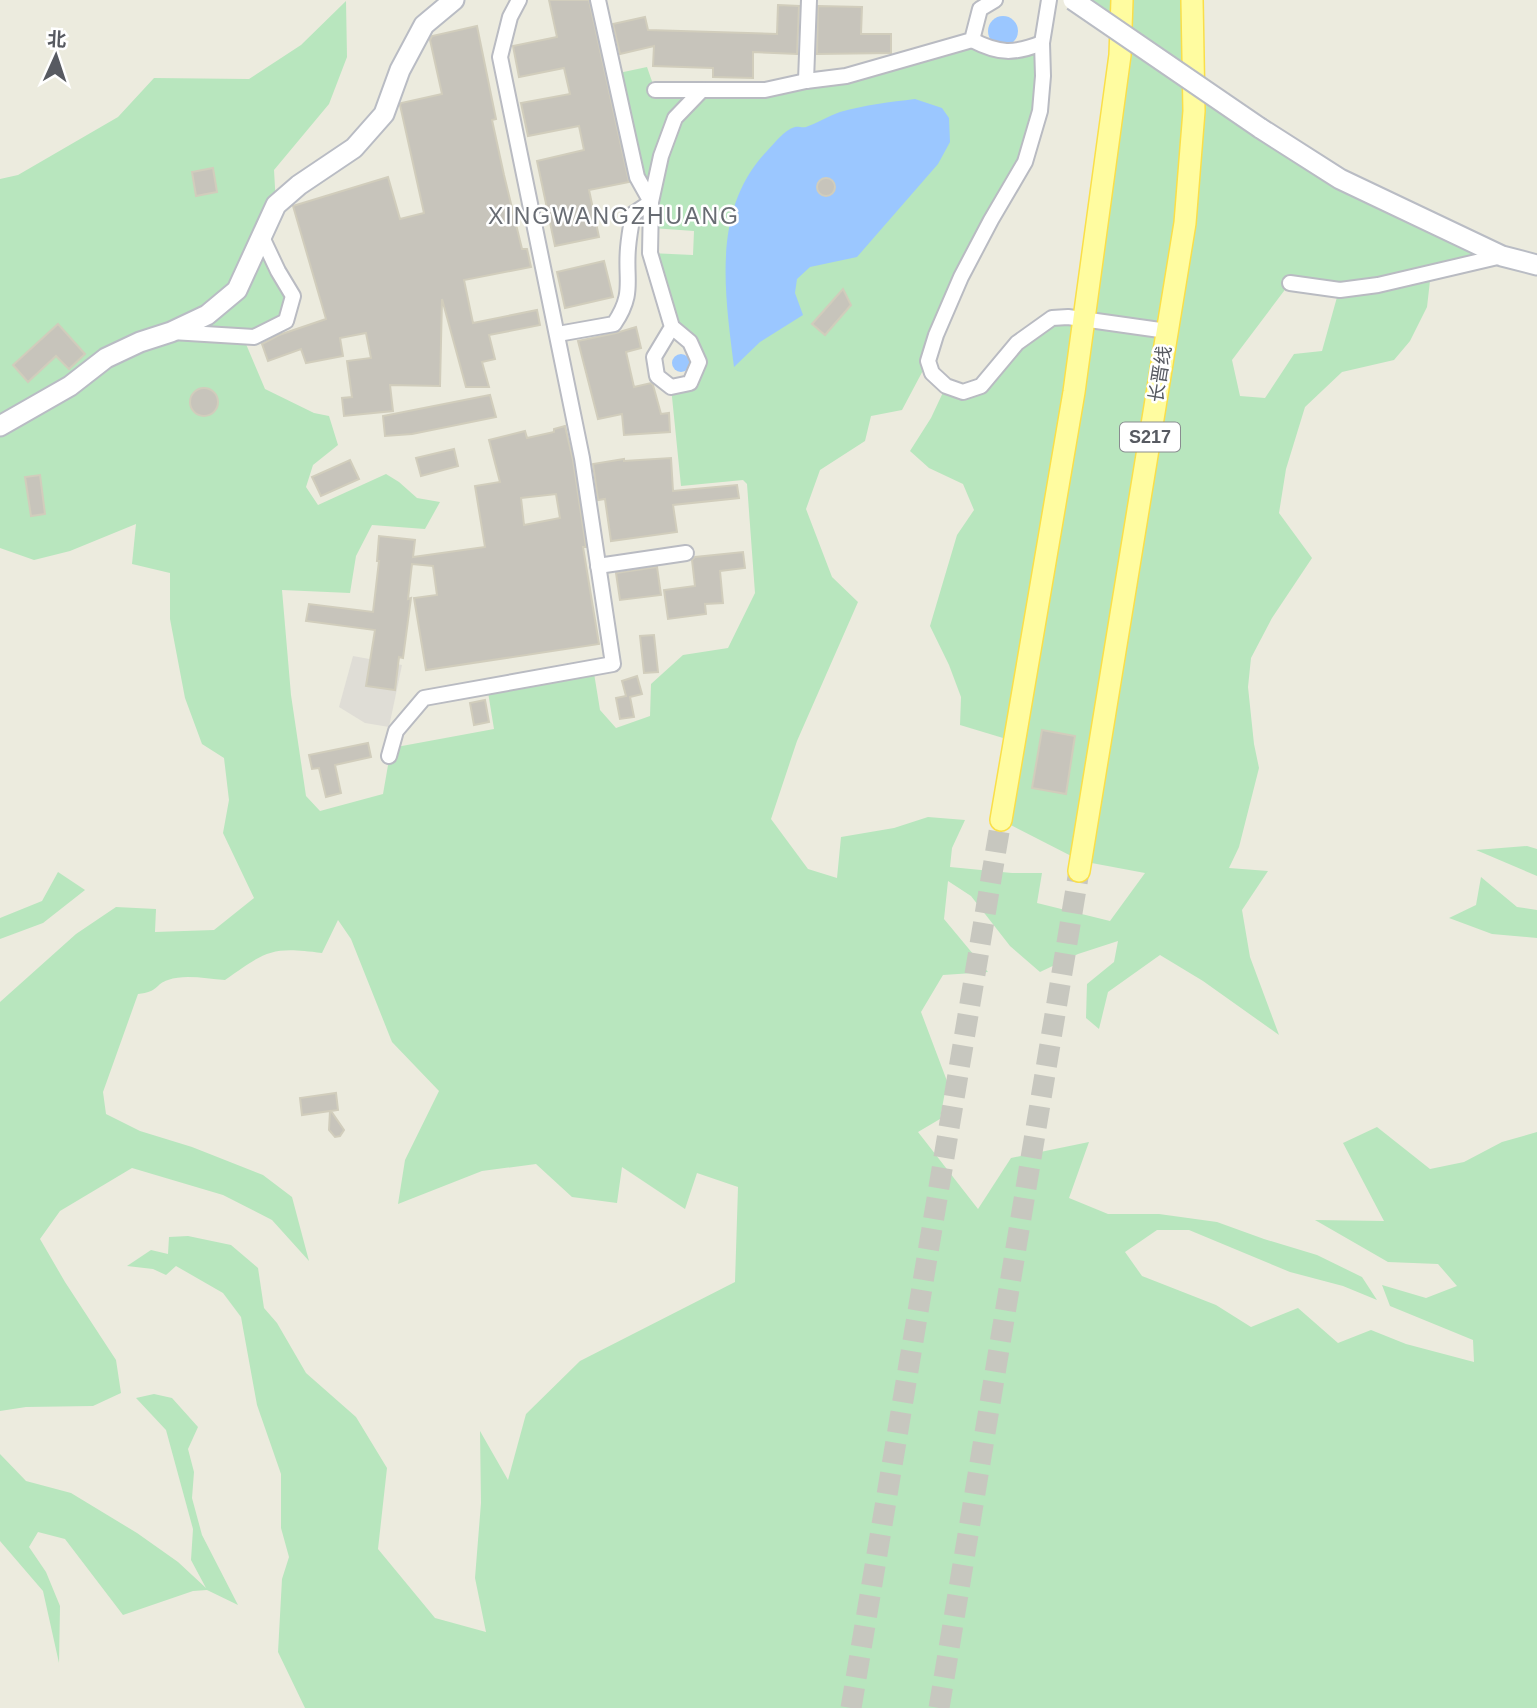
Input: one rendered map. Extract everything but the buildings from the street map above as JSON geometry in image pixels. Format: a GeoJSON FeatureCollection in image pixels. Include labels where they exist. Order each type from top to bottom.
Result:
{"type":"FeatureCollection","features":[{"type":"Feature","properties":{"kind":"main road"},"geometry":{"type":"LineString","coordinates":[[1001,820],[1085,319],[1120,55],[1122,0]]}},
{"type":"Feature","properties":{"kind":"main road","name":"长晋线"},"geometry":{"type":"LineString","coordinates":[[1079,871],[1185,223],[1194,111],[1192,0]]}},
{"type":"Feature","properties":{"kind":"street"},"geometry":{"type":"LineString","coordinates":[[0,426],[70,386],[106,358],[140,341],[171,332],[207,315],[237,290],[276,205],[299,185],[354,148],[384,114],[400,70],[424,25],[454,0]]}},
{"type":"Feature","properties":{"kind":"street"},"geometry":{"type":"LineString","coordinates":[[388,756],[396,731],[424,698],[613,664],[582,458],[500,57],[510,16],[519,0]]}},
{"type":"Feature","properties":{"kind":"street"},"geometry":{"type":"LineString","coordinates":[[598,0],[637,177],[651,202]]}},
{"type":"Feature","properties":{"kind":"street"},"geometry":{"type":"LineString","coordinates":[[806,81],[809,0]]}},
{"type":"Feature","properties":{"kind":"street"},"geometry":{"type":"LineString","coordinates":[[972,40],[980,9],[995,0]]}},
{"type":"Feature","properties":{"kind":"street"},"geometry":{"type":"LineString","coordinates":[[1049,0],[1042,43],[1040,111],[1026,162],[961,277],[928,361],[932,373],[946,386],[963,392],[981,386],[1017,343],[1052,318],[1085,319],[1167,331]]}},
{"type":"Feature","properties":{"kind":"street"},"geometry":{"type":"LineString","coordinates":[[1073,0],[1260,128],[1340,179],[1502,256],[1537,265]]}},
{"type":"Feature","properties":{"kind":"street"},"geometry":{"type":"LineString","coordinates":[[654,90],[765,90],[846,76],[972,40],[999,52],[1019,50],[1042,43]]}},
{"type":"Feature","properties":{"kind":"street"},"geometry":{"type":"LineString","coordinates":[[671,327],[650,253],[651,202],[661,156],[676,118],[702,90]]}},
{"type":"Feature","properties":{"kind":"street"},"geometry":{"type":"LineString","coordinates":[[558,334],[614,324],[626,307],[629,283],[627,250],[633,214],[651,202]]}},
{"type":"Feature","properties":{"kind":"street"},"geometry":{"type":"LineString","coordinates":[[171,332],[254,337],[286,321],[293,296],[261,235]]}},
{"type":"Feature","properties":{"kind":"street"},"geometry":{"type":"LineString","coordinates":[[1290,283],[1340,290],[1378,285],[1502,256]]}},
{"type":"Feature","properties":{"kind":"street"},"geometry":{"type":"LineString","coordinates":[[598,566],[686,553]]}},
{"type":"Feature","properties":{"kind":"shaded area"},"geometry":{"type":"Polygon","coordinates":[[[353,656],[402,665],[389,727],[365,723],[339,707],[353,656]]]}},
{"type":"Feature","properties":{"kind":"green space"},"geometry":{"type":"Polygon","coordinates":[[[1074,0],[1192,0],[1194,83],[1260,128],[1502,256],[1431,272],[1427,307],[1410,341],[1394,360],[1342,372],[1305,407],[1286,469],[1279,513],[1312,558],[1272,618],[1251,658],[1248,687],[1259,768],[1239,847],[1229,868],[1268,871],[1242,910],[1250,957],[1279,1035],[1203,981],[1160,955],[1108,992],[1099,1029],[1086,1018],[1087,984],[1114,962],[1118,941],[1078,954],[1040,972],[1010,946],[971,896],[948,881],[944,919],[988,972],[943,975],[921,1012],[947,1081],[940,1119],[918,1132],[978,1209],[1011,1158],[1089,1142],[1069,1198],[1108,1214],[1159,1214],[1217,1222],[1317,1255],[1362,1277],[1377,1300],[1343,1286],[1290,1272],[1189,1230],[1157,1230],[1125,1252],[1142,1276],[1216,1305],[1251,1327],[1298,1308],[1338,1343],[1371,1330],[1406,1344],[1474,1362],[1473,1340],[1390,1306],[1382,1285],[1426,1298],[1457,1286],[1438,1264],[1388,1262],[1315,1220],[1384,1221],[1343,1143],[1377,1127],[1430,1169],[1464,1162],[1502,1142],[1537,1132],[1537,1708],[305,1708],[278,1652],[282,1579],[289,1557],[281,1528],[281,1474],[257,1405],[241,1317],[223,1293],[176,1266],[166,1275],[153,1269],[127,1266],[151,1250],[168,1254],[169,1237],[188,1236],[231,1245],[258,1268],[264,1308],[277,1323],[306,1373],[356,1417],[387,1468],[378,1549],[435,1618],[486,1632],[475,1578],[481,1503],[480,1431],[508,1480],[526,1414],[580,1361],[735,1282],[738,1187],[697,1173],[685,1209],[622,1167],[617,1203],[572,1197],[536,1164],[482,1171],[398,1204],[405,1160],[439,1091],[392,1042],[351,939],[338,920],[322,953],[291,950],[270,953],[225,980],[175,978],[150,992],[138,994],[103,1092],[106,1114],[140,1131],[192,1147],[263,1175],[292,1197],[309,1261],[272,1220],[223,1195],[132,1168],[60,1211],[40,1239],[116,1360],[121,1393],[93,1406],[26,1407],[0,1411],[0,1002],[76,934],[116,907],[156,909],[155,932],[214,930],[254,898],[223,833],[229,800],[224,758],[202,744],[185,698],[170,619],[170,573],[132,564],[136,524],[70,551],[34,560],[0,548],[0,179],[18,175],[118,117],[154,78],[249,79],[301,45],[346,1],[347,57],[329,104],[274,170],[276,205],[261,235],[293,296],[286,321],[243,337],[265,389],[314,413],[329,416],[338,445],[313,465],[306,487],[318,505],[386,474],[417,498],[440,502],[425,529],[372,525],[356,556],[350,593],[282,590],[291,695],[306,796],[320,811],[383,794],[391,748],[494,729],[487,686],[593,667],[600,710],[616,728],[650,716],[651,684],[683,655],[728,648],[755,593],[747,484],[743,480],[681,486],[671,387],[690,383],[699,362],[672,327],[650,253],[693,255],[694,231],[652,228],[614,74],[647,67],[655,90],[765,90],[972,40],[984,46],[1042,43],[1040,111],[928,361],[902,410],[871,416],[865,441],[820,470],[806,509],[832,577],[858,602],[797,741],[771,819],[808,869],[837,878],[841,837],[894,828],[928,817],[965,820],[952,848],[950,867],[1042,873],[1037,903],[1110,921],[1145,873],[1081,861],[1001,820],[1013,741],[960,725],[961,697],[930,626],[957,535],[974,510],[963,484],[929,468],[910,451],[931,418],[946,386],[963,392],[1034,329],[1086,312],[1121,31],[1074,0]],[[1290,283],[1232,360],[1240,396],[1265,398],[1294,354],[1322,351],[1339,290],[1290,283]]]}},
{"type":"Feature","properties":{"kind":"green space"},"geometry":{"type":"Polygon","coordinates":[[[1527,846],[1537,849],[1537,876],[1476,850],[1527,846]]]}},
{"type":"Feature","properties":{"kind":"green space"},"geometry":{"type":"Polygon","coordinates":[[[58,872],[85,890],[43,923],[0,939],[0,918],[42,901],[58,872]]]}},
{"type":"Feature","properties":{"kind":"green space"},"geometry":{"type":"Polygon","coordinates":[[[1481,877],[1517,907],[1537,910],[1537,938],[1492,934],[1449,918],[1476,905],[1481,877]]]}},
{"type":"Feature","properties":{"kind":"green space"},"geometry":{"type":"Polygon","coordinates":[[[154,1394],[172,1398],[198,1427],[188,1449],[194,1472],[192,1498],[202,1535],[238,1605],[207,1590],[193,1591],[123,1615],[65,1539],[38,1532],[29,1547],[46,1572],[60,1606],[59,1663],[43,1591],[0,1541],[0,1454],[26,1481],[71,1493],[137,1533],[178,1562],[206,1588],[191,1560],[193,1529],[166,1430],[136,1398],[154,1394]]]}},
{"type":"Feature","properties":{"kind":"water"},"geometry":{"type":"Polygon","coordinates":[[[1003,16],[1014,20],[1018,31],[1014,42],[1003,46],[992,42],[988,31],[992,20],[1003,16]]]}},
{"type":"Feature","properties":{"kind":"water"},"geometry":{"type":"Polygon","coordinates":[[[915,99],[942,108],[949,118],[950,142],[938,164],[857,257],[810,267],[797,279],[795,293],[803,315],[760,342],[734,367],[727,311],[726,253],[737,199],[749,174],[776,141],[791,129],[806,127],[849,110],[915,99]]]}},
{"type":"Feature","properties":{"kind":"water"},"geometry":{"type":"Polygon","coordinates":[[[681,354],[687,357],[690,363],[687,369],[681,372],[675,369],[672,363],[675,357],[681,354]]]}},
{"type":"Feature","properties":{"kind":"tunnel"},"geometry":{"type":"LineString","coordinates":[[851,1708],[1001,820]]}},
{"type":"Feature","properties":{"kind":"tunnel"},"geometry":{"type":"LineString","coordinates":[[939,1708],[1079,871]]}},
{"type":"Feature","properties":{"kind":"district","name":"XINGWANGZHUANG"},"geometry":{"type":"Point","coordinates":[614,216]}}]}
